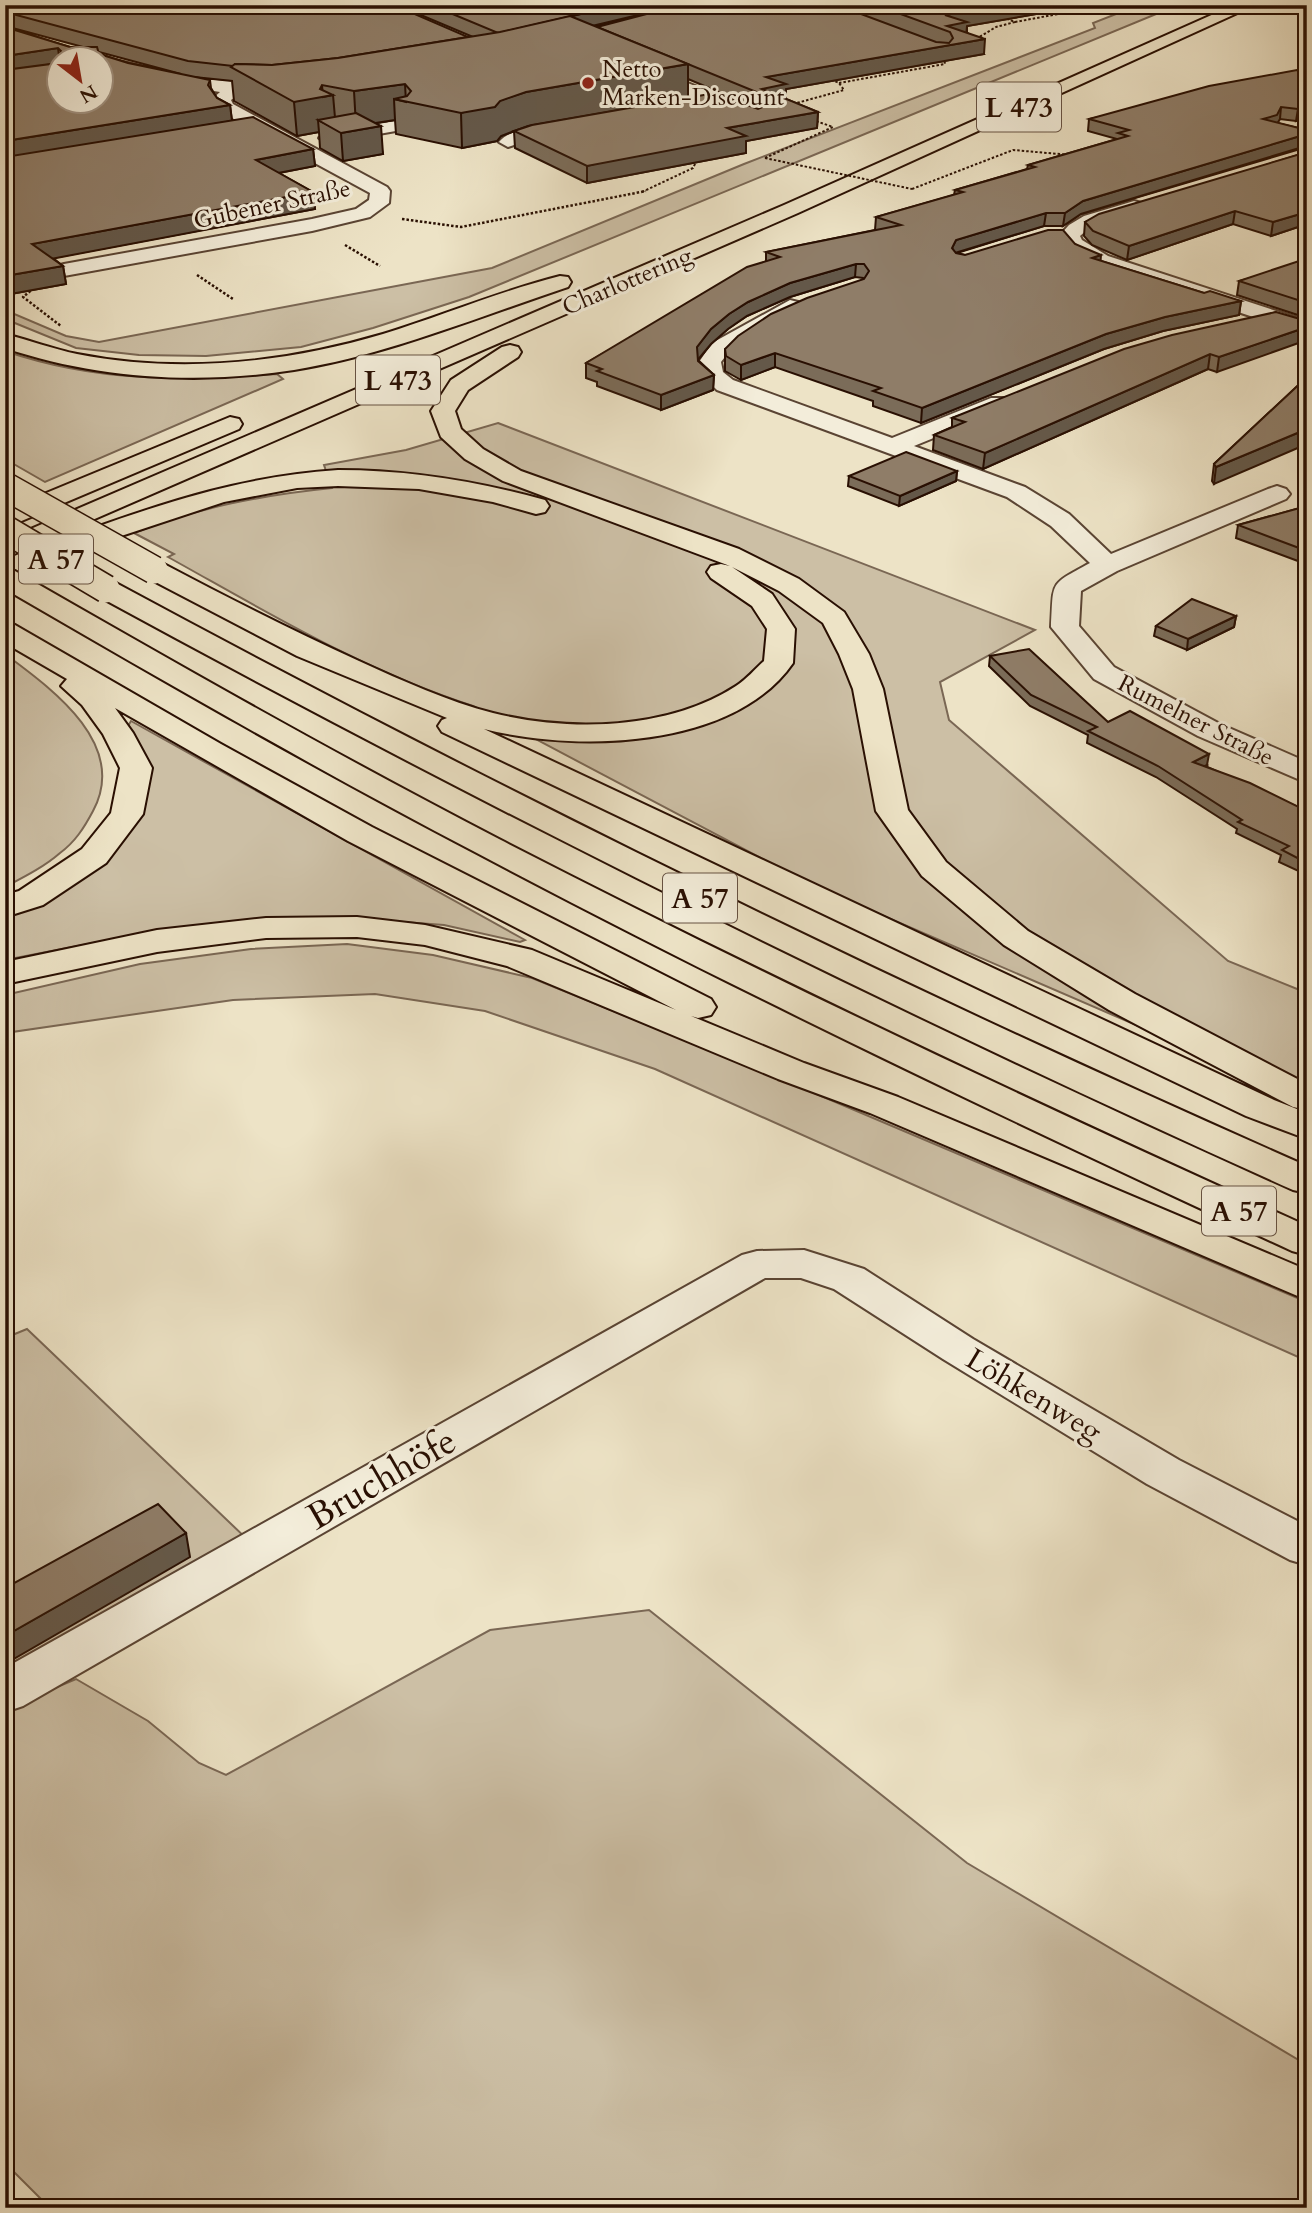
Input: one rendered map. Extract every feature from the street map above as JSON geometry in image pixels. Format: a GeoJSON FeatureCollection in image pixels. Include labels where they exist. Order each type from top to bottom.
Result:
{"type":"FeatureCollection","features":[{"type":"Feature","properties":{"kind":"highway"},"geometry":{"type":"LineString","coordinates":[[1110,48],[1210,5]]}},
{"type":"Feature","properties":{"kind":"highway","name":"Charlottering"},"geometry":{"type":"LineString","coordinates":[[5,550],[791,209],[1247,5]]}},
{"type":"Feature","properties":{"kind":"highway"},"geometry":{"type":"LineString","coordinates":[[5,575],[719,252],[791,209]]}},
{"type":"Feature","properties":{"kind":"highway","name":"Charlottering"},"geometry":{"type":"LineString","coordinates":[[5,341],[71,360],[128,368],[192,370],[260,366],[329,356],[566,280],[340,377]]}},
{"type":"Feature","properties":{"kind":"highway"},"geometry":{"type":"LineString","coordinates":[[583,312],[494,360],[459,385],[443,411],[450,432],[474,454],[512,476],[729,555],[789,584],[834,618],[854,654],[868,689],[892,811],[934,869],[1016,938],[1122,1002],[1307,1099]]}},
{"type":"Feature","properties":{"kind":"highway"},"geometry":{"type":"LineString","coordinates":[[5,520],[250,416]]}},
{"type":"Feature","properties":{"kind":"highway"},"geometry":{"type":"LineString","coordinates":[[65,547],[220,495],[282,483],[362,477],[437,482],[509,497],[607,529],[718,570],[762,600],[781,629],[778,663],[747,691],[695,717],[626,731],[562,732],[493,722],[429,701],[285,638]]}},
{"type":"Feature","properties":{"kind":"highway"},"geometry":{"type":"LineString","coordinates":[[5,486],[154,570],[490,746],[1247,1102],[1307,1127]]}},
{"type":"Feature","properties":{"kind":"highway","name":"A 57"},"geometry":{"type":"LineString","coordinates":[[5,529],[106,589],[291,691],[580,840],[894,991],[1307,1181]]}},
{"type":"Feature","properties":{"kind":"highway","name":"A 57"},"geometry":{"type":"LineString","coordinates":[[5,575],[58,609],[235,710],[536,870],[835,1021],[1307,1242]]}},
{"type":"Feature","properties":{"kind":"highway"},"geometry":{"type":"LineString","coordinates":[[5,631],[93,699],[118,733],[136,768],[127,814],[93,856],[31,898],[5,907]]}},
{"type":"Feature","properties":{"kind":"highway"},"geometry":{"type":"LineString","coordinates":[[5,631],[210,751],[360,834],[884,1105]]}},
{"type":"Feature","properties":{"kind":"highway"},"geometry":{"type":"LineString","coordinates":[[5,973],[158,941],[266,928],[357,927],[425,935],[519,958],[791,1070],[884,1105],[1307,1286]]}},
{"type":"Feature","properties":{"kind":"street"},"geometry":{"type":"LineString","coordinates":[[622,61],[753,116]]}},
{"type":"Feature","properties":{"kind":"street"},"geometry":{"type":"LineString","coordinates":[[116,66],[194,85],[233,90],[299,89]]}},
{"type":"Feature","properties":{"kind":"street","name":"Gubener Straße"},"geometry":{"type":"LineString","coordinates":[[64,270],[363,213],[379,203],[380,191],[227,108],[221,99],[233,90]]}},
{"type":"Feature","properties":{"kind":"street"},"geometry":{"type":"LineString","coordinates":[[679,107],[719,100]]}},
{"type":"Feature","properties":{"kind":"street"},"geometry":{"type":"LineString","coordinates":[[228,130],[256,125]]}},
{"type":"Feature","properties":{"kind":"street"},"geometry":{"type":"LineString","coordinates":[[292,145],[401,125]]}},
{"type":"Feature","properties":{"kind":"street"},"geometry":{"type":"LineString","coordinates":[[508,142],[528,134],[582,125]]}},
{"type":"Feature","properties":{"kind":"street"},"geometry":{"type":"LineString","coordinates":[[1070,235],[1089,221],[1155,200]]}},
{"type":"Feature","properties":{"kind":"street"},"geometry":{"type":"LineString","coordinates":[[1045,235],[1070,235]]}},
{"type":"Feature","properties":{"kind":"street"},"geometry":{"type":"LineString","coordinates":[[1070,235],[1081,251],[1101,260],[1307,328]]}},
{"type":"Feature","properties":{"kind":"street"},"geometry":{"type":"LineString","coordinates":[[816,296],[803,300],[720,348],[710,362],[712,374],[725,386],[1016,492],[1060,520],[1107,565]]}},
{"type":"Feature","properties":{"kind":"street"},"geometry":{"type":"LineString","coordinates":[[1228,327],[1274,317]]}},
{"type":"Feature","properties":{"kind":"street"},"geometry":{"type":"LineString","coordinates":[[893,446],[1022,394]]}},
{"type":"Feature","properties":{"kind":"street","name":"Rumelner Straße"},"geometry":{"type":"LineString","coordinates":[[1277,494],[1107,565],[1067,587],[1065,627],[1104,673],[1209,730],[1307,774]]}},
{"type":"Feature","properties":{"kind":"street","name":"Löhkenweg"},"geometry":{"type":"LineString","coordinates":[[757,1265],[804,1264],[849,1279],[958,1349],[1163,1472],[1307,1547]]}},
{"type":"Feature","properties":{"kind":"street","name":"Bruchhöfe"},"geometry":{"type":"LineString","coordinates":[[5,1692],[757,1265]]}},
{"type":"Feature","properties":{"kind":"path"},"geometry":{"type":"LineString","coordinates":[[971,45],[980,34],[1015,22],[1107,5]]}},
{"type":"Feature","properties":{"kind":"path"},"geometry":{"type":"LineString","coordinates":[[1003,18],[1015,22]]}},
{"type":"Feature","properties":{"kind":"path"},"geometry":{"type":"LineString","coordinates":[[827,79],[839,83],[945,64],[942,52]]}},
{"type":"Feature","properties":{"kind":"path"},"geometry":{"type":"LineString","coordinates":[[753,116],[844,90],[839,83]]}},
{"type":"Feature","properties":{"kind":"path"},"geometry":{"type":"LineString","coordinates":[[753,116],[802,119],[833,127],[765,158],[912,189],[1013,149],[1073,155]]}},
{"type":"Feature","properties":{"kind":"path"},"geometry":{"type":"LineString","coordinates":[[363,213],[461,226],[594,203],[641,193],[693,168],[699,159],[687,153]]}},
{"type":"Feature","properties":{"kind":"shaded area"},"geometry":{"type":"Polygon","coordinates":[[[1139,5],[1178,5],[469,297],[373,328],[301,347],[206,356],[139,355],[76,348],[5,319],[5,310],[66,336],[99,342],[492,268],[744,164],[1095,28],[1093,23],[1139,5]]]}},
{"type":"Feature","properties":{"kind":"shaded area"},"geometry":{"type":"Polygon","coordinates":[[[5,351],[74,369],[107,374],[173,378],[277,374],[283,379],[45,482],[5,459],[5,351]]]}},
{"type":"Feature","properties":{"kind":"shaded area"},"geometry":{"type":"Polygon","coordinates":[[[498,423],[1035,630],[940,682],[949,720],[1228,961],[1307,993],[1307,1099],[810,884],[473,706],[393,676],[317,639],[168,557],[174,554],[134,533],[232,503],[332,488],[324,465],[406,450],[498,423]]]}},
{"type":"Feature","properties":{"kind":"shaded area"},"geometry":{"type":"Polygon","coordinates":[[[5,654],[44,684],[80,721],[93,741],[101,763],[101,786],[93,811],[70,844],[41,867],[5,887],[5,654]]]}},
{"type":"Feature","properties":{"kind":"shaded area"},"geometry":{"type":"Polygon","coordinates":[[[131,721],[525,940],[520,942],[444,925],[350,918],[150,932],[5,960],[5,914],[105,854],[141,752],[128,726],[131,721]]]}},
{"type":"Feature","properties":{"kind":"shaded area"},"geometry":{"type":"Polygon","coordinates":[[[347,944],[433,955],[532,978],[800,1087],[1307,1302],[1307,1361],[655,1069],[485,1011],[375,994],[233,1000],[5,1033],[5,995],[140,964],[251,949],[347,944]]]}},
{"type":"Feature","properties":{"kind":"shaded area"},"geometry":{"type":"Polygon","coordinates":[[[27,1329],[250,1542],[5,1681],[5,1338],[27,1329]]]}},
{"type":"Feature","properties":{"kind":"shaded area"},"geometry":{"type":"Polygon","coordinates":[[[649,1610],[967,1863],[1307,2065],[1307,2208],[50,2208],[5,2163],[5,1709],[76,1679],[148,1721],[199,1763],[226,1775],[490,1630],[649,1610]]]}},
{"type":"Feature","properties":{"kind":"building"},"geometry":{"type":"Polygon","coordinates":[[[5,5],[394,5],[468,37],[338,58],[233,66],[188,61],[5,12],[5,5]]]}},
{"type":"Feature","properties":{"kind":"building"},"geometry":{"type":"Polygon","coordinates":[[[431,5],[619,5],[498,33],[431,5]]]}},
{"type":"Feature","properties":{"kind":"building"},"geometry":{"type":"Polygon","coordinates":[[[681,5],[837,5],[936,42],[949,43],[953,38],[950,32],[876,5],[1004,5],[945,15],[967,22],[947,26],[985,39],[766,77],[786,84],[762,89],[818,112],[727,128],[746,136],[587,166],[514,131],[532,125],[715,93],[758,109],[770,104],[771,100],[766,96],[597,27],[681,5]]]}},
{"type":"Feature","properties":{"kind":"building"},"geometry":{"type":"Polygon","coordinates":[[[570,16],[688,64],[526,92],[500,101],[495,107],[461,113],[394,99],[407,96],[411,91],[405,84],[354,91],[322,85],[320,89],[333,95],[294,102],[231,67],[235,64],[272,65],[338,58],[500,32],[570,16]]]}},
{"type":"Feature","properties":{"kind":"building"},"geometry":{"type":"Polygon","coordinates":[[[5,27],[67,46],[46,46],[46,50],[5,56],[5,27]]]}},
{"type":"Feature","properties":{"kind":"building"},"geometry":{"type":"Polygon","coordinates":[[[116,59],[210,80],[208,85],[217,98],[230,105],[5,141],[5,70],[46,65],[46,116],[116,116],[116,59]]]}},
{"type":"Feature","properties":{"kind":"building"},"geometry":{"type":"Polygon","coordinates":[[[1297,70],[1307,73],[1307,106],[1298,109],[1281,107],[1277,115],[1263,119],[1307,130],[1307,134],[1083,201],[1065,213],[1046,213],[956,240],[952,248],[956,253],[965,255],[1048,230],[1063,230],[1075,244],[1101,255],[1092,258],[1204,293],[1210,291],[1241,301],[1165,317],[1106,334],[922,408],[873,391],[881,388],[775,353],[741,365],[726,356],[725,349],[738,336],[771,314],[807,298],[864,279],[869,271],[864,264],[790,283],[729,314],[711,329],[697,347],[698,361],[714,375],[661,395],[597,371],[602,369],[586,363],[747,267],[780,257],[766,252],[901,225],[876,217],[963,192],[955,190],[1035,167],[1028,165],[1128,136],[1118,133],[1129,130],[1089,119],[1209,86],[1297,70]]]}},
{"type":"Feature","properties":{"kind":"building"},"geometry":{"type":"Polygon","coordinates":[[[356,113],[381,126],[341,133],[318,120],[356,113]]]}},
{"type":"Feature","properties":{"kind":"building"},"geometry":{"type":"Polygon","coordinates":[[[253,117],[313,149],[256,160],[313,192],[32,244],[63,266],[5,276],[5,157],[253,117]]]}},
{"type":"Feature","properties":{"kind":"building"},"geometry":{"type":"Polygon","coordinates":[[[1307,152],[1307,212],[1273,222],[1235,211],[1129,246],[1093,231],[1085,222],[1099,214],[1307,152]]]}},
{"type":"Feature","properties":{"kind":"building"},"geometry":{"type":"Polygon","coordinates":[[[1299,261],[1307,263],[1307,303],[1239,281],[1299,261]]]}},
{"type":"Feature","properties":{"kind":"building"},"geometry":{"type":"Polygon","coordinates":[[[1276,312],[1307,321],[1307,327],[1219,357],[1210,354],[985,453],[934,435],[965,422],[952,418],[1124,349],[1172,335],[1276,312]]]}},
{"type":"Feature","properties":{"kind":"building"},"geometry":{"type":"Polygon","coordinates":[[[1307,377],[1307,429],[1216,467],[1214,464],[1307,377]]]}},
{"type":"Feature","properties":{"kind":"building"},"geometry":{"type":"Polygon","coordinates":[[[906,452],[957,471],[900,496],[849,476],[906,452]]]}},
{"type":"Feature","properties":{"kind":"building"},"geometry":{"type":"Polygon","coordinates":[[[1307,506],[1307,551],[1238,525],[1307,506]]]}},
{"type":"Feature","properties":{"kind":"building"},"geometry":{"type":"Polygon","coordinates":[[[1192,599],[1236,616],[1188,639],[1156,626],[1192,599]]]}},
{"type":"Feature","properties":{"kind":"building"},"geometry":{"type":"Polygon","coordinates":[[[1029,649],[1108,722],[1130,711],[1209,754],[1193,762],[1250,783],[1307,811],[1307,863],[1282,850],[1289,846],[1238,822],[1242,820],[1158,766],[1088,731],[1097,727],[1031,695],[990,656],[1029,649]]]}},
{"type":"Feature","properties":{"kind":"building"},"geometry":{"type":"Polygon","coordinates":[[[158,1504],[186,1533],[5,1636],[5,1588],[158,1504]]]}},
{"type":"Feature","properties":{"kind":"place","name":"Netto Marken-Discount"},"geometry":{"type":"Point","coordinates":[588,83]}}]}
